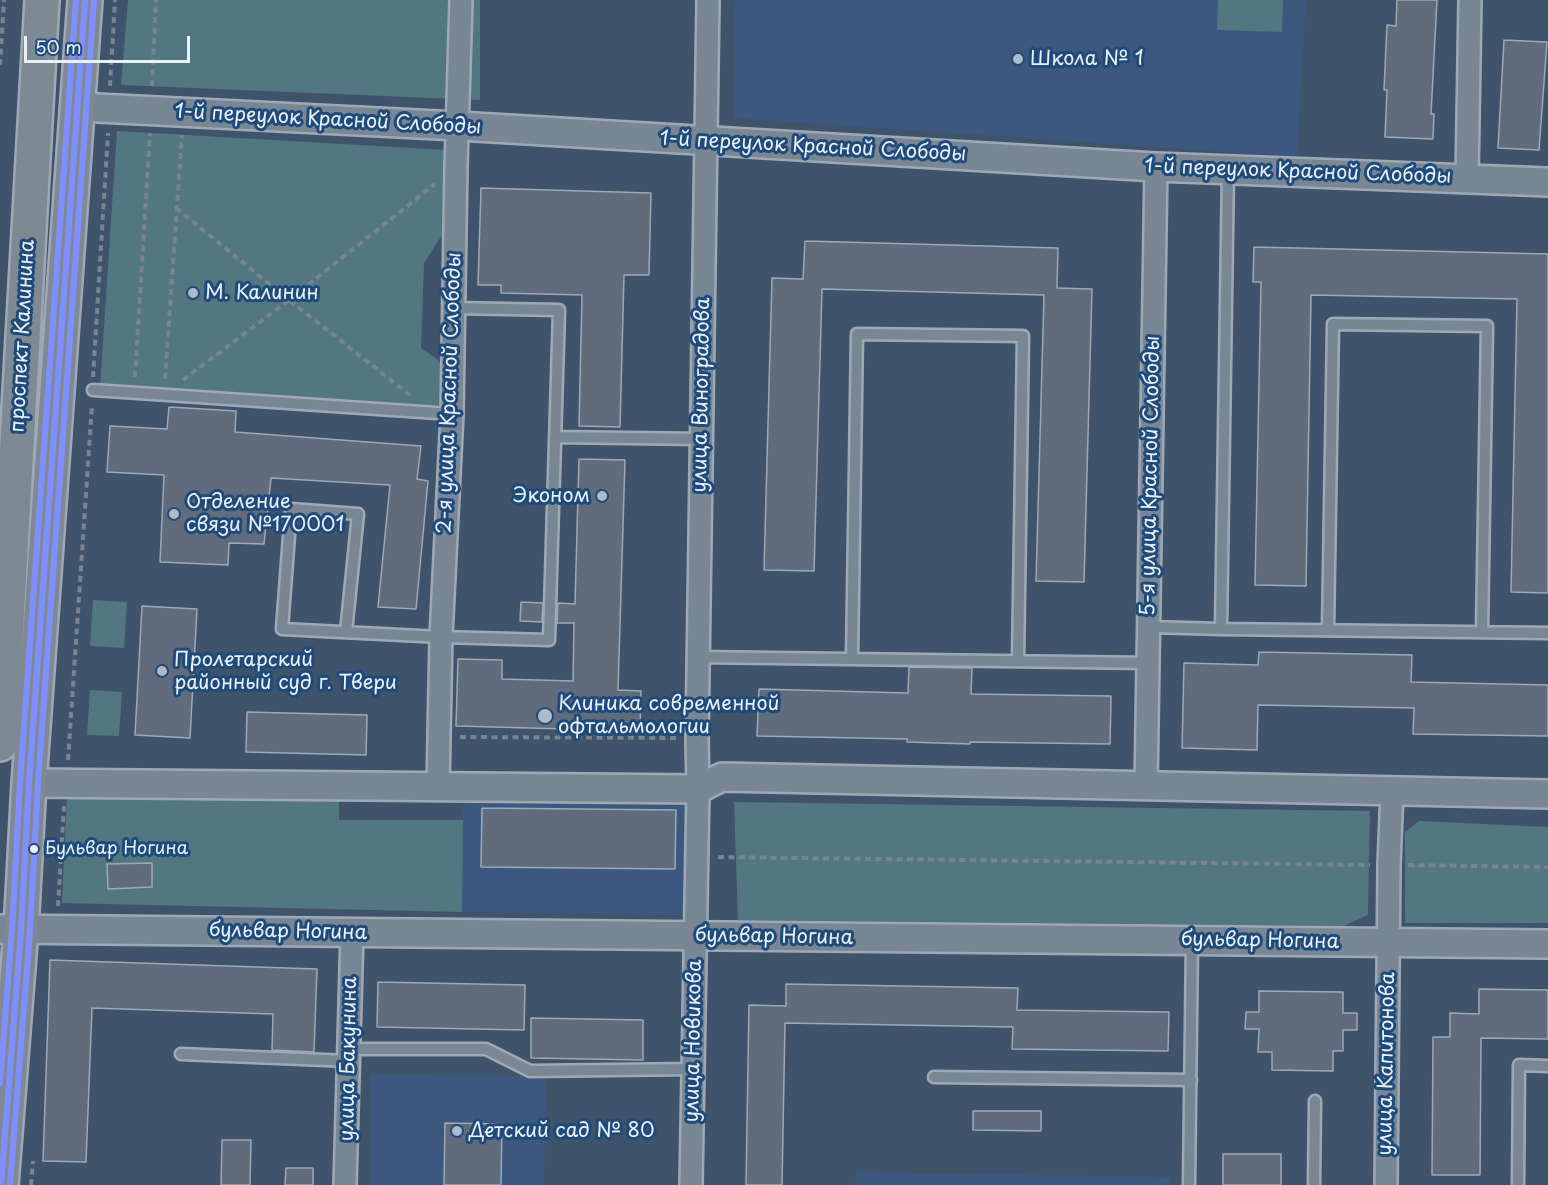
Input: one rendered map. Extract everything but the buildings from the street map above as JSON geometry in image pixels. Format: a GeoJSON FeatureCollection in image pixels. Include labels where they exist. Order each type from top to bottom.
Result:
{"type":"FeatureCollection","features":[{"type":"Feature","properties":{"kind":"main road","name":"проспект Калинина"},"geometry":{"type":"LineString","coordinates":[[0,744],[14,410],[38,85],[42,0]]}},
{"type":"Feature","properties":{"kind":"main road","name":"проспект Калинина"},"geometry":{"type":"LineString","coordinates":[[1,1185],[10,930],[29,783],[85,0]]}},
{"type":"Feature","properties":{"kind":"main road"},"geometry":{"type":"LineString","coordinates":[[38,85],[57,102],[66,106],[78,107]]}},
{"type":"Feature","properties":{"kind":"street","name":"2-я улица Красной Слободы"},"geometry":{"type":"LineString","coordinates":[[438,787],[443,413],[453,308],[461,0]]}},
{"type":"Feature","properties":{"kind":"street","name":"улица Виноградова"},"geometry":{"type":"LineString","coordinates":[[698,789],[708,0]]}},
{"type":"Feature","properties":{"kind":"street"},"geometry":{"type":"LineString","coordinates":[[1467,179],[1470,0]]}},
{"type":"Feature","properties":{"kind":"street","name":"1-й переулок Красной Слободы"},"geometry":{"type":"LineString","coordinates":[[78,107],[458,126],[1228,171],[1548,182]]}},
{"type":"Feature","properties":{"kind":"street","name":"5-я улица Красной Слободы"},"geometry":{"type":"LineString","coordinates":[[1146,786],[1156,167]]}},
{"type":"Feature","properties":{"kind":"street"},"geometry":{"type":"LineString","coordinates":[[29,783],[698,789],[722,777],[1548,794]]}},
{"type":"Feature","properties":{"kind":"street","name":"улица Новикова"},"geometry":{"type":"LineString","coordinates":[[691,1185],[698,789]]}},
{"type":"Feature","properties":{"kind":"street","name":"улица Капитонова"},"geometry":{"type":"LineString","coordinates":[[1386,1185],[1389,865],[1392,791]]}},
{"type":"Feature","properties":{"kind":"street","name":"бульвар Ногина"},"geometry":{"type":"LineString","coordinates":[[10,930],[1548,944]]}},
{"type":"Feature","properties":{"kind":"street","name":"улица Бакунина"},"geometry":{"type":"LineString","coordinates":[[345,1185],[352,933]]}},
{"type":"Feature","properties":{"kind":"lane"},"geometry":{"type":"LineString","coordinates":[[1221,629],[1228,171]]}},
{"type":"Feature","properties":{"kind":"lane"},"geometry":{"type":"LineString","coordinates":[[346,632],[358,514],[291,509],[282,629],[441,637],[549,640],[559,310],[453,308]]}},
{"type":"Feature","properties":{"kind":"lane"},"geometry":{"type":"LineString","coordinates":[[1328,630],[1333,324],[1487,326],[1482,632]]}},
{"type":"Feature","properties":{"kind":"lane"},"geometry":{"type":"LineString","coordinates":[[852,658],[857,334],[1023,336],[1018,661]]}},
{"type":"Feature","properties":{"kind":"lane"},"geometry":{"type":"LineString","coordinates":[[93,390],[443,413]]}},
{"type":"Feature","properties":{"kind":"lane"},"geometry":{"type":"LineString","coordinates":[[555,438],[701,439]]}},
{"type":"Feature","properties":{"kind":"lane"},"geometry":{"type":"LineString","coordinates":[[1149,627],[1548,633]]}},
{"type":"Feature","properties":{"kind":"lane"},"geometry":{"type":"LineString","coordinates":[[698,657],[1149,663]]}},
{"type":"Feature","properties":{"kind":"lane"},"geometry":{"type":"LineString","coordinates":[[1190,1185],[1192,941]]}},
{"type":"Feature","properties":{"kind":"lane"},"geometry":{"type":"LineString","coordinates":[[181,1054],[349,1055],[486,1049],[530,1071],[693,1069]]}},
{"type":"Feature","properties":{"kind":"lane"},"geometry":{"type":"LineString","coordinates":[[1518,1185],[1519,1065],[1548,1066]]}},
{"type":"Feature","properties":{"kind":"lane"},"geometry":{"type":"LineString","coordinates":[[934,1077],[1191,1080]]}},
{"type":"Feature","properties":{"kind":"lane"},"geometry":{"type":"LineString","coordinates":[[1314,1185],[1315,1101]]}},
{"type":"Feature","properties":{"kind":"path"},"geometry":{"type":"LineString","coordinates":[[0,65],[4,0]]}},
{"type":"Feature","properties":{"kind":"path"},"geometry":{"type":"LineString","coordinates":[[134,393],[156,0]]}},
{"type":"Feature","properties":{"kind":"path"},"geometry":{"type":"LineString","coordinates":[[164,395],[184,112]]}},
{"type":"Feature","properties":{"kind":"path"},"geometry":{"type":"LineString","coordinates":[[164,395],[289,300],[456,167]]}},
{"type":"Feature","properties":{"kind":"path"},"geometry":{"type":"LineString","coordinates":[[176,208],[289,300],[443,413]]}},
{"type":"Feature","properties":{"kind":"path"},"geometry":{"type":"LineString","coordinates":[[438,736],[697,738]]}},
{"type":"Feature","properties":{"kind":"path"},"geometry":{"type":"LineString","coordinates":[[57,930],[66,784]]}},
{"type":"Feature","properties":{"kind":"path"},"geometry":{"type":"LineString","coordinates":[[697,857],[1548,867]]}},
{"type":"Feature","properties":{"kind":"path"},"geometry":{"type":"LineString","coordinates":[[31,1185],[33,1150]]}},
{"type":"Feature","properties":{"kind":"shaded area","name":"Школа № 1"},"geometry":{"type":"Polygon","coordinates":[[[735,0],[1306,0],[1297,157],[734,118],[735,0]]]}},
{"type":"Feature","properties":{"kind":"shaded area"},"geometry":{"type":"Polygon","coordinates":[[[463,797],[692,803],[690,915],[462,912],[463,797]]]}},
{"type":"Feature","properties":{"kind":"shaded area","name":"Детский сад № 80"},"geometry":{"type":"Polygon","coordinates":[[[370,1074],[546,1076],[544,1185],[369,1185],[370,1074]]]}},
{"type":"Feature","properties":{"kind":"shaded area"},"geometry":{"type":"Polygon","coordinates":[[[856,1172],[1169,1177],[1169,1185],[855,1185],[856,1172]]]}},
{"type":"Feature","properties":{"kind":"green space"},"geometry":{"type":"Polygon","coordinates":[[[128,0],[480,0],[480,100],[121,85],[128,0]]]}},
{"type":"Feature","properties":{"kind":"green space"},"geometry":{"type":"Polygon","coordinates":[[[1218,0],[1283,0],[1282,32],[1217,30],[1218,0]]]}},
{"type":"Feature","properties":{"kind":"green space"},"geometry":{"type":"Polygon","coordinates":[[[117,131],[447,150],[444,232],[424,263],[421,348],[437,359],[445,372],[446,394],[439,404],[432,408],[419,408],[288,397],[100,387],[117,131]]]}},
{"type":"Feature","properties":{"kind":"green space"},"geometry":{"type":"Polygon","coordinates":[[[93,600],[127,602],[124,648],[90,646],[93,600]]]}},
{"type":"Feature","properties":{"kind":"green space"},"geometry":{"type":"Polygon","coordinates":[[[90,690],[122,692],[119,736],[87,735],[90,690]]]}},
{"type":"Feature","properties":{"kind":"green space"},"geometry":{"type":"Polygon","coordinates":[[[67,795],[339,798],[339,820],[463,820],[462,912],[62,903],[67,795]]]}},
{"type":"Feature","properties":{"kind":"green space"},"geometry":{"type":"Polygon","coordinates":[[[734,802],[1370,811],[1368,915],[1344,926],[738,920],[734,802]]]}},
{"type":"Feature","properties":{"kind":"green space"},"geometry":{"type":"Polygon","coordinates":[[[1419,821],[1548,827],[1548,923],[1405,923],[1405,832],[1419,821]]]}},
{"type":"Feature","properties":{"kind":"transit line"},"geometry":{"type":"LineString","coordinates":[[0,1083],[76,0]]}},
{"type":"Feature","properties":{"kind":"transit line"},"geometry":{"type":"LineString","coordinates":[[1,1185],[21,930],[29,783],[85,0]]}},
{"type":"Feature","properties":{"kind":"transit line"},"geometry":{"type":"LineString","coordinates":[[10,1185],[30,931],[38,784],[94,1]]}},
{"type":"Feature","properties":{"kind":"place","name":"Школа № 1"},"geometry":{"type":"Point","coordinates":[1018,59]}},
{"type":"Feature","properties":{"kind":"place","name":"М. Калинин"},"geometry":{"type":"Point","coordinates":[193,293]}},
{"type":"Feature","properties":{"kind":"place","name":"Эконом"},"geometry":{"type":"Point","coordinates":[602,496]}},
{"type":"Feature","properties":{"kind":"place","name":"Отделение связи №170001"},"geometry":{"type":"Point","coordinates":[174,514]}},
{"type":"Feature","properties":{"kind":"place","name":"Пролетарский районный суд г. Твери"},"geometry":{"type":"Point","coordinates":[162,671]}},
{"type":"Feature","properties":{"kind":"place","name":"Клиника современной офтальмологии"},"geometry":{"type":"Point","coordinates":[545,716]}},
{"type":"Feature","properties":{"kind":"place","name":"Бульвар Ногина"},"geometry":{"type":"Point","coordinates":[34,849]}},
{"type":"Feature","properties":{"kind":"place","name":"Детский сад № 80"},"geometry":{"type":"Point","coordinates":[457,1131]}}]}
